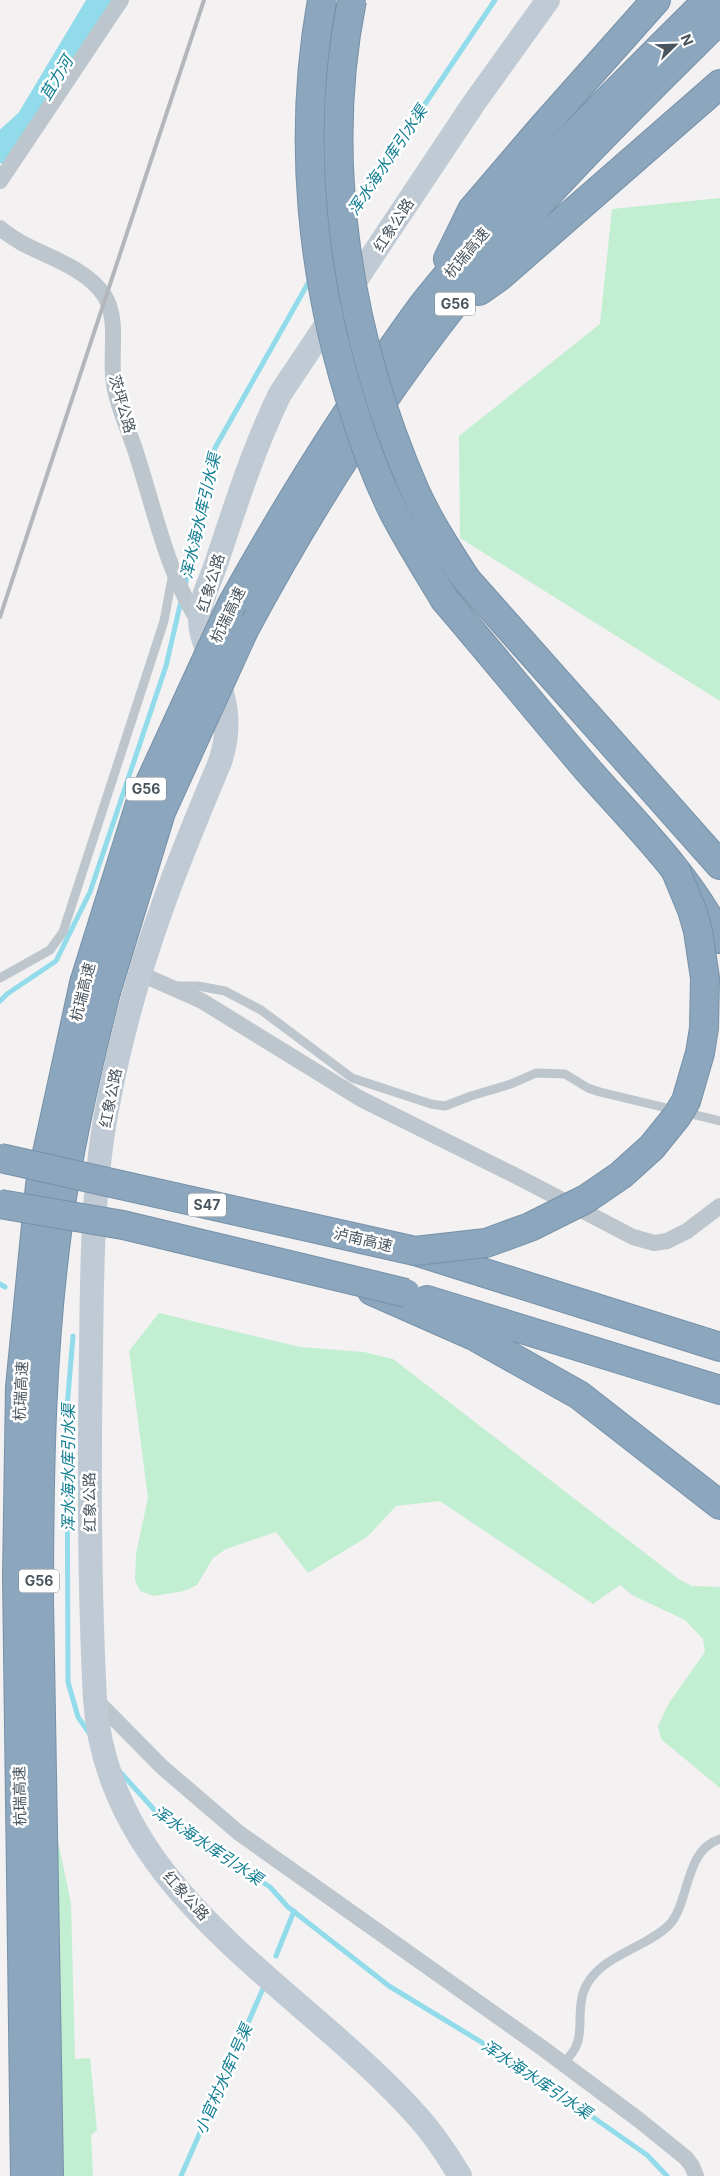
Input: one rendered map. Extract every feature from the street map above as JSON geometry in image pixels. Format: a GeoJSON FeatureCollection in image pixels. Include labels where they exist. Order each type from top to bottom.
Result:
{"type":"FeatureCollection","features":[{"type":"Feature","properties":{"kind":"highway"},"geometry":{"type":"LineString","coordinates":[[322,0],[312,73],[309,140],[312,204],[324,293],[342,370],[376,473],[396,516],[445,600],[585,767],[675,870],[710,918],[720,939]]}},
{"type":"Feature","properties":{"kind":"highway"},"geometry":{"type":"LineString","coordinates":[[352,0],[341,84],[340,172],[344,232],[358,314],[377,385],[415,492],[466,579],[720,865]]}},
{"type":"Feature","properties":{"kind":"highway"},"geometry":{"type":"LineString","coordinates":[[437,306],[472,210],[656,0]]}},
{"type":"Feature","properties":{"kind":"highway","name":"杭瑞高速"},"geometry":{"type":"LineString","coordinates":[[50,2176],[39,1601],[39,1506],[43,1390],[60,1210],[87,1068],[95,987],[161,812],[244,630],[313,507],[384,398],[437,306],[501,212],[575,132],[708,0]]}},
{"type":"Feature","properties":{"kind":"highway","name":"杭瑞高速"},"geometry":{"type":"LineString","coordinates":[[25,2176],[17,1576],[20,1387],[40,1185],[95,987],[140,804],[232,604],[282,514],[346,413],[437,306],[478,274],[542,201],[720,19]]}},
{"type":"Feature","properties":{"kind":"highway"},"geometry":{"type":"LineString","coordinates":[[437,306],[499,277],[720,84]]}},
{"type":"Feature","properties":{"kind":"highway"},"geometry":{"type":"LineString","coordinates":[[415,1252],[486,1243],[530,1227],[565,1210],[598,1192],[636,1162],[652,1147],[677,1116],[686,1101],[694,1078],[703,1036],[706,1003],[705,978],[698,931],[687,896],[675,870]]}},
{"type":"Feature","properties":{"kind":"highway","name":"泸南高速"},"geometry":{"type":"LineString","coordinates":[[0,1158],[415,1252],[720,1347]]}},
{"type":"Feature","properties":{"kind":"highway"},"geometry":{"type":"LineString","coordinates":[[0,1204],[123,1225],[406,1294],[720,1390]]}},
{"type":"Feature","properties":{"kind":"highway"},"geometry":{"type":"LineString","coordinates":[[346,1279],[474,1336],[578,1395],[720,1505]]}},
{"type":"Feature","properties":{"kind":"main road","name":"红象公路"},"geometry":{"type":"LineString","coordinates":[[460,2176],[425,2125],[393,2091],[252,1964],[186,1898],[147,1850],[119,1801],[108,1771],[99,1735],[95,1699],[90,1429],[96,1203],[107,1110],[118,1057],[141,974],[163,905],[220,762],[226,740],[228,722],[226,703],[202,635],[201,607],[252,458],[280,394],[474,104],[548,0]]}},
{"type":"Feature","properties":{"kind":"street"},"geometry":{"type":"LineString","coordinates":[[0,182],[121,0]]}},
{"type":"Feature","properties":{"kind":"street","name":"茨坪公路"},"geometry":{"type":"LineString","coordinates":[[0,228],[24,244],[58,260],[85,278],[98,288],[106,300],[112,321],[112,369],[116,393],[176,574],[188,603],[201,626]]}},
{"type":"Feature","properties":{"kind":"street"},"geometry":{"type":"LineString","coordinates":[[141,974],[202,1001],[361,1099],[522,1179],[633,1237],[654,1243],[667,1241],[687,1230],[720,1206]]}},
{"type":"Feature","properties":{"kind":"street"},"geometry":{"type":"LineString","coordinates":[[95,1699],[162,1766],[239,1833],[563,2063],[672,2146],[692,2166],[696,2176]]}},
{"type":"Feature","properties":{"kind":"lane"},"geometry":{"type":"LineString","coordinates":[[0,978],[50,950],[64,932],[164,621],[170,584],[176,574]]}},
{"type":"Feature","properties":{"kind":"lane"},"geometry":{"type":"LineString","coordinates":[[170,986],[198,986],[225,991],[262,1010],[352,1078],[431,1104],[445,1106],[470,1096],[511,1084],[536,1073],[565,1074],[588,1088],[600,1092],[720,1121]]}},
{"type":"Feature","properties":{"kind":"lane"},"geometry":{"type":"LineString","coordinates":[[563,2063],[574,2052],[580,2037],[582,1999],[588,1982],[608,1964],[658,1934],[669,1925],[677,1912],[696,1862],[710,1844],[720,1840]]}},
{"type":"Feature","properties":{"kind":"green space"},"geometry":{"type":"Polygon","coordinates":[[[720,198],[720,701],[460,538],[459,436],[600,324],[612,209],[720,198]]]}},
{"type":"Feature","properties":{"kind":"green space"},"geometry":{"type":"Polygon","coordinates":[[[159,1313],[300,1347],[364,1352],[393,1359],[680,1580],[692,1586],[720,1587],[720,1788],[661,1739],[658,1726],[669,1703],[705,1652],[703,1639],[685,1620],[632,1595],[620,1585],[593,1604],[440,1501],[396,1506],[367,1537],[308,1573],[276,1532],[226,1549],[213,1558],[197,1585],[184,1591],[154,1596],[140,1591],[135,1580],[136,1554],[148,1498],[129,1351],[159,1313]]]}},
{"type":"Feature","properties":{"kind":"green space"},"geometry":{"type":"Polygon","coordinates":[[[56,1832],[71,1903],[75,2059],[90,2058],[97,2130],[91,2135],[93,2176],[61,2176],[56,1832]]]}},
{"type":"Feature","properties":{"kind":"waterway","name":"苴力河"},"geometry":{"type":"LineString","coordinates":[[0,149],[30,122],[103,0]]}},
{"type":"Feature","properties":{"kind":"waterway","name":"浑水海水库引水渠"},"geometry":{"type":"LineString","coordinates":[[353,211],[495,0]]}},
{"type":"Feature","properties":{"kind":"waterway","name":"浑水海水库引水渠"},"geometry":{"type":"LineString","coordinates":[[185,586],[215,448],[311,278]]}},
{"type":"Feature","properties":{"kind":"waterway","name":"浑水海水库引水渠"},"geometry":{"type":"LineString","coordinates":[[0,1001],[7,994],[56,961],[90,892],[166,666],[181,601]]}},
{"type":"Feature","properties":{"kind":"waterway","name":"浑水海水库引水渠"},"geometry":{"type":"LineString","coordinates":[[0,1284],[5,1287]]}},
{"type":"Feature","properties":{"kind":"waterway","name":"浑水海水库引水渠"},"geometry":{"type":"LineString","coordinates":[[73,1336],[67,1408],[68,1682],[78,1717],[92,1737]]}},
{"type":"Feature","properties":{"kind":"waterway","name":"浑水海水库引水渠"},"geometry":{"type":"LineString","coordinates":[[121,1773],[159,1815],[270,1887],[288,1907],[389,1986],[514,2062],[647,2155],[667,2176]]}},
{"type":"Feature","properties":{"kind":"waterway","name":"小官村水库1号渠"},"geometry":{"type":"LineString","coordinates":[[276,1956],[294,1911]]}},
{"type":"Feature","properties":{"kind":"waterway","name":"小官村水库1号渠"},"geometry":{"type":"LineString","coordinates":[[181,2176],[265,1984]]}},
{"type":"Feature","properties":{"kind":"railway"},"geometry":{"type":"LineString","coordinates":[[0,617],[204,0]]}}]}
